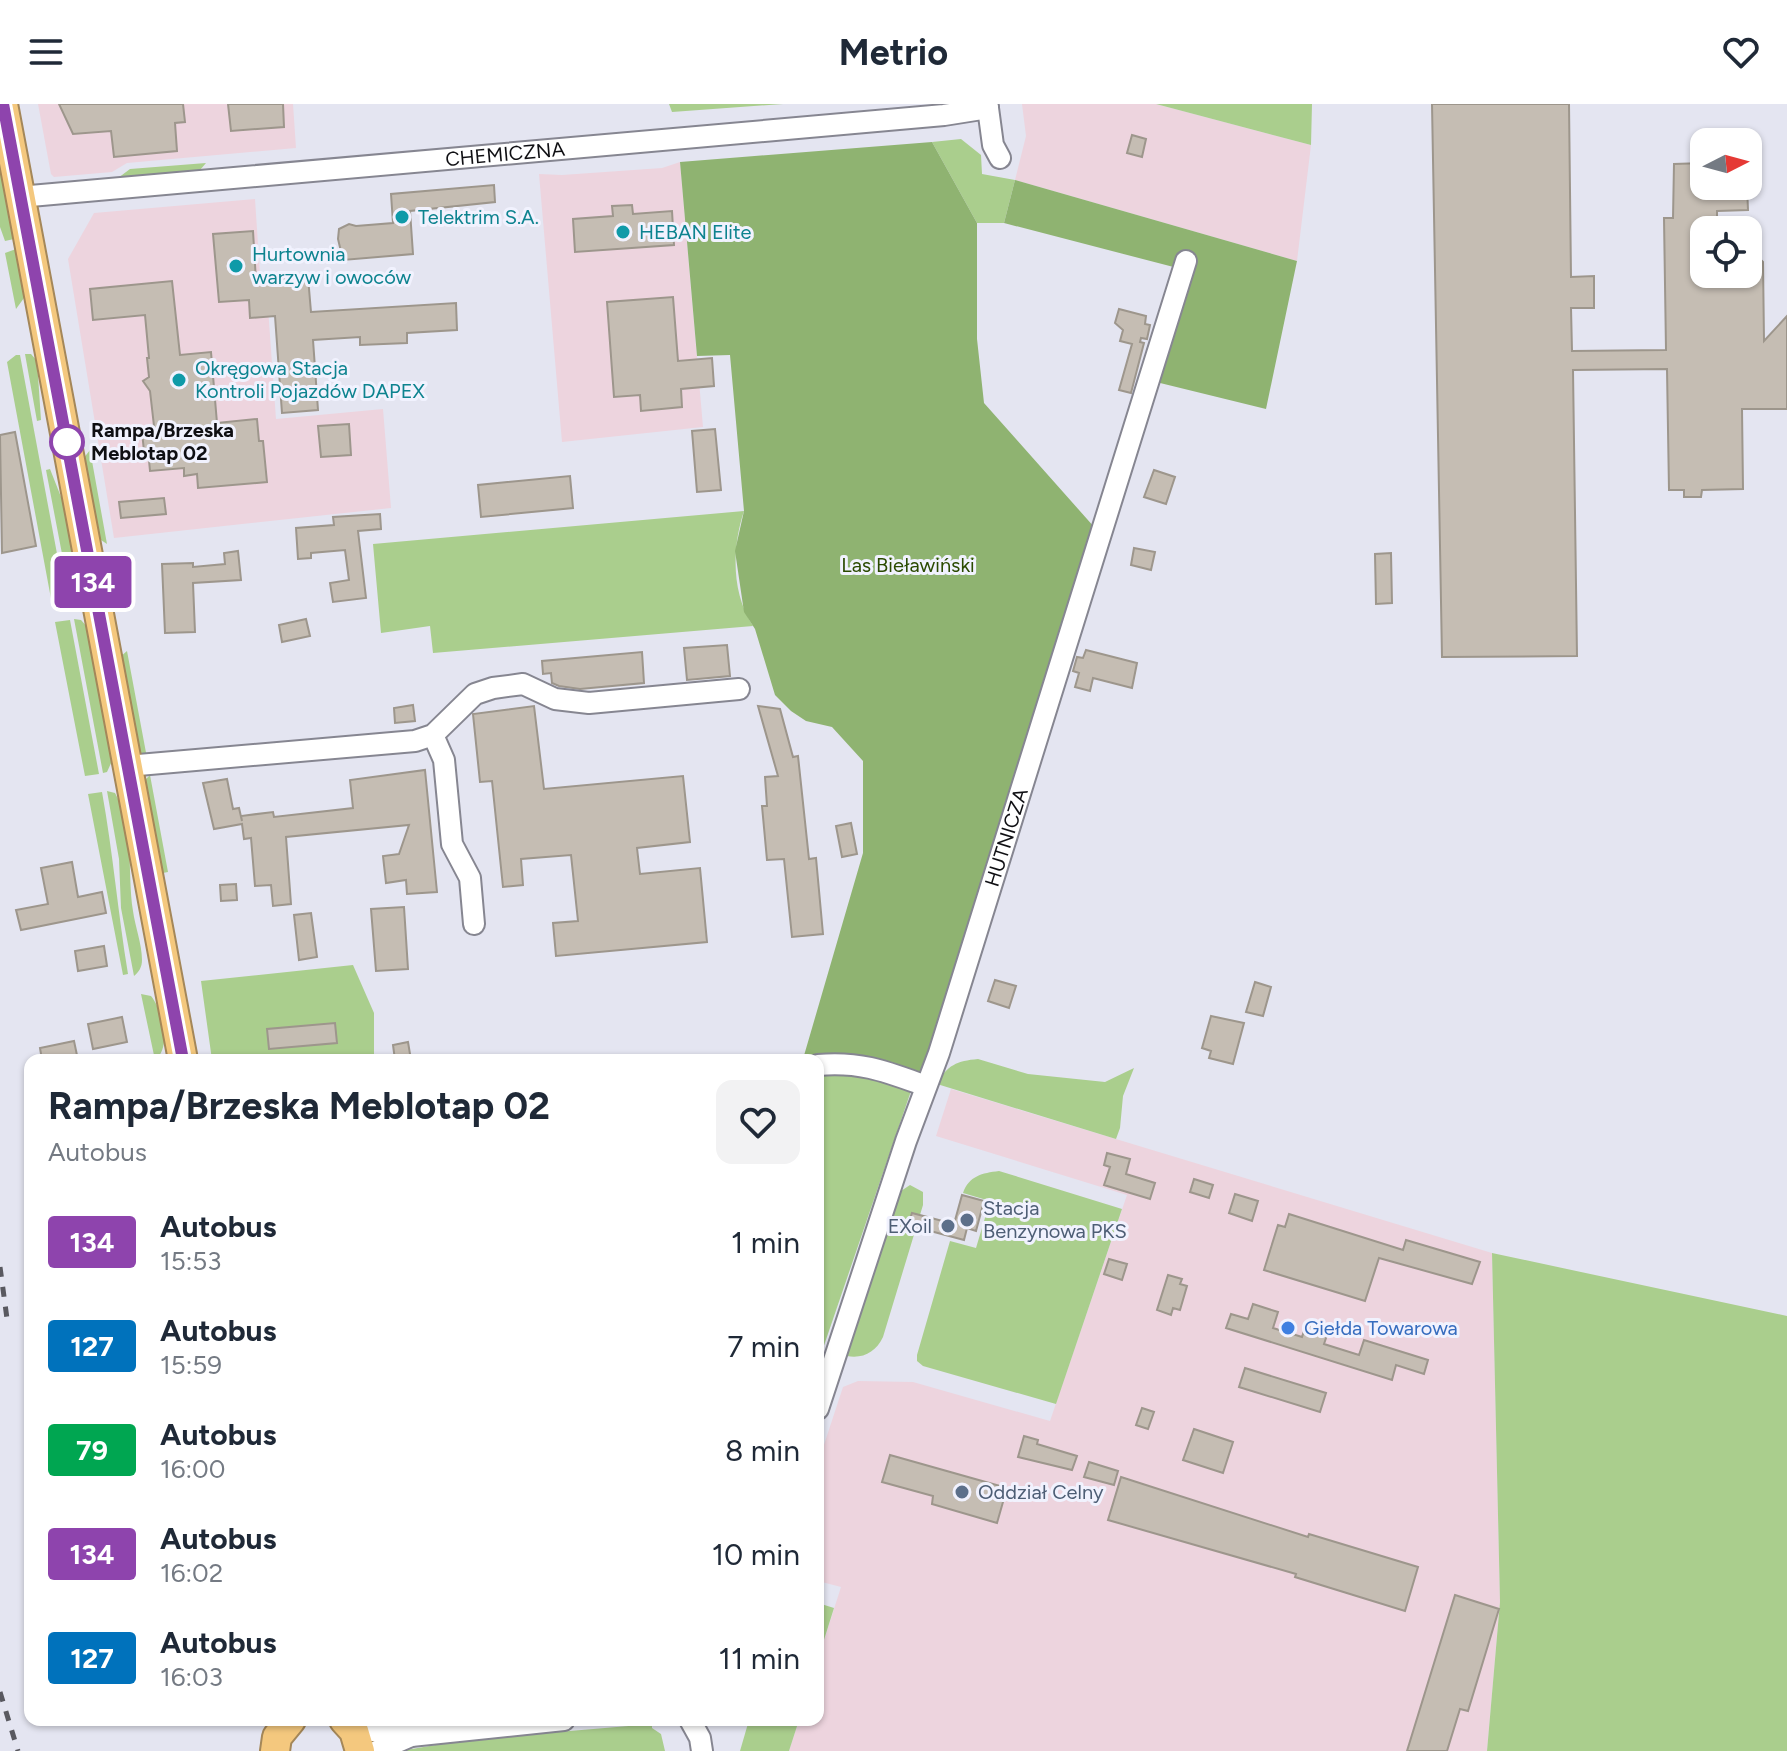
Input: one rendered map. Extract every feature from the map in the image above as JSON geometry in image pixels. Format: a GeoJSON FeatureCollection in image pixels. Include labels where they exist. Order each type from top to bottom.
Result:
{"type":"FeatureCollection","features":[{"type":"Feature","properties":{"kind":"highway"},"geometry":{"type":"LineString","coordinates":[[3,104],[182,1054]]}},
{"type":"Feature","properties":{"kind":"highway"},"geometry":{"type":"LineString","coordinates":[[275,1751],[277,1737],[286,1726]]}},
{"type":"Feature","properties":{"kind":"street","name":"CHEMICZNA"},"geometry":{"type":"LineString","coordinates":[[19,197],[944,115],[987,106]]}},
{"type":"Feature","properties":{"kind":"street"},"geometry":{"type":"LineString","coordinates":[[987,106],[993,145],[1000,158]]}},
{"type":"Feature","properties":{"kind":"street","name":"HUTNICZA"},"geometry":{"type":"LineString","coordinates":[[824,1391],[906,1141],[944,1038],[1186,261]]}},
{"type":"Feature","properties":{"kind":"street"},"geometry":{"type":"LineString","coordinates":[[127,766],[415,741],[433,735],[475,694],[523,684],[555,699],[589,703],[739,689]]}},
{"type":"Feature","properties":{"kind":"street"},"geometry":{"type":"LineString","coordinates":[[433,735],[444,760],[452,844],[470,878],[474,924]]}},
{"type":"Feature","properties":{"kind":"street"},"geometry":{"type":"LineString","coordinates":[[824,1065],[843,1063],[873,1067],[926,1086]]}},
{"type":"Feature","properties":{"kind":"street"},"geometry":{"type":"LineString","coordinates":[[377,1751],[411,1736],[507,1726]]}},
{"type":"Feature","properties":{"kind":"street"},"geometry":{"type":"LineString","coordinates":[[353,1734],[396,1731],[411,1736]]}},
{"type":"Feature","properties":{"kind":"shaded area"},"geometry":{"type":"Polygon","coordinates":[[[38,104],[293,104],[296,148],[127,163],[112,172],[54,177],[38,104]]]}},
{"type":"Feature","properties":{"kind":"shaded area"},"geometry":{"type":"Polygon","coordinates":[[[1022,104],[1156,104],[1311,145],[1297,261],[1015,180],[1026,136],[1022,104]]]}},
{"type":"Feature","properties":{"kind":"shaded area"},"geometry":{"type":"Polygon","coordinates":[[[680,162],[703,427],[562,442],[539,174],[662,168],[680,162]]]}},
{"type":"Feature","properties":{"kind":"shaded area"},"geometry":{"type":"Polygon","coordinates":[[[255,199],[261,289],[267,294],[276,419],[383,409],[391,508],[114,538],[68,259],[94,213],[255,199]]]}},
{"type":"Feature","properties":{"kind":"shaded area"},"geometry":{"type":"Polygon","coordinates":[[[951,1089],[1492,1253],[1500,1602],[1487,1751],[789,1751],[797,1726],[824,1726],[824,1640],[841,1587],[824,1583],[824,1445],[843,1387],[858,1381],[913,1382],[1050,1421],[1127,1195],[936,1136],[951,1089]]]}},
{"type":"Feature","properties":{"kind":"green space"},"geometry":{"type":"Polygon","coordinates":[[[669,104],[783,104],[672,112],[669,104]]]}},
{"type":"Feature","properties":{"kind":"green space"},"geometry":{"type":"Polygon","coordinates":[[[1156,104],[1312,104],[1311,145],[1156,104]]]}},
{"type":"Feature","properties":{"kind":"green space"},"geometry":{"type":"Polygon","coordinates":[[[961,139],[981,155],[982,174],[1015,180],[1004,223],[977,223],[932,142],[961,139]]]}},
{"type":"Feature","properties":{"kind":"green space","name":"Las Bieławiński"},"geometry":{"type":"Polygon","coordinates":[[[932,142],[977,223],[977,339],[984,403],[1095,528],[923,1073],[865,1056],[824,1058],[824,1054],[804,1054],[863,853],[863,761],[832,727],[806,721],[775,695],[755,629],[744,612],[735,551],[744,511],[730,355],[697,356],[680,162],[932,142]]]}},
{"type":"Feature","properties":{"kind":"green space"},"geometry":{"type":"Polygon","coordinates":[[[206,163],[200,170],[118,178],[130,169],[206,163]]]}},
{"type":"Feature","properties":{"kind":"green space"},"geometry":{"type":"Polygon","coordinates":[[[0,164],[14,239],[5,241],[0,227],[0,164]]]}},
{"type":"Feature","properties":{"kind":"green space"},"geometry":{"type":"Polygon","coordinates":[[[1015,180],[1297,261],[1266,409],[1156,382],[1189,271],[1004,223],[1015,180]]]}},
{"type":"Feature","properties":{"kind":"green space"},"geometry":{"type":"Polygon","coordinates":[[[16,249],[25,292],[16,309],[5,253],[16,249]]]}},
{"type":"Feature","properties":{"kind":"green space"},"geometry":{"type":"Polygon","coordinates":[[[25,354],[31,354],[37,361],[41,420],[37,421],[25,354]]]}},
{"type":"Feature","properties":{"kind":"green space"},"geometry":{"type":"Polygon","coordinates":[[[20,355],[66,602],[52,604],[7,362],[20,355]]]}},
{"type":"Feature","properties":{"kind":"green space"},"geometry":{"type":"Polygon","coordinates":[[[90,450],[107,544],[98,538],[83,459],[90,450]]]}},
{"type":"Feature","properties":{"kind":"green space"},"geometry":{"type":"Polygon","coordinates":[[[50,469],[63,502],[80,588],[78,596],[71,601],[46,470],[50,469]]]}},
{"type":"Feature","properties":{"kind":"green space"},"geometry":{"type":"Polygon","coordinates":[[[744,511],[737,540],[737,585],[753,626],[433,653],[430,626],[381,633],[373,544],[744,511]]]}},
{"type":"Feature","properties":{"kind":"green space"},"geometry":{"type":"Polygon","coordinates":[[[74,619],[81,620],[88,628],[112,761],[107,772],[103,773],[74,619]]]}},
{"type":"Feature","properties":{"kind":"green space"},"geometry":{"type":"Polygon","coordinates":[[[70,620],[99,774],[85,776],[55,622],[70,620]]]}},
{"type":"Feature","properties":{"kind":"green space"},"geometry":{"type":"Polygon","coordinates":[[[127,651],[147,758],[138,754],[120,657],[127,651]]]}},
{"type":"Feature","properties":{"kind":"green space"},"geometry":{"type":"Polygon","coordinates":[[[150,775],[168,872],[163,873],[144,781],[150,775]]]}},
{"type":"Feature","properties":{"kind":"green space"},"geometry":{"type":"Polygon","coordinates":[[[107,791],[115,793],[128,836],[131,896],[142,960],[134,976],[121,908],[119,859],[107,791]]]}},
{"type":"Feature","properties":{"kind":"green space"},"geometry":{"type":"Polygon","coordinates":[[[102,792],[128,974],[123,975],[88,794],[102,792]]]}},
{"type":"Feature","properties":{"kind":"green space"},"geometry":{"type":"Polygon","coordinates":[[[353,965],[374,1013],[374,1054],[211,1054],[201,981],[353,965]]]}},
{"type":"Feature","properties":{"kind":"green space"},"geometry":{"type":"Polygon","coordinates":[[[141,994],[151,996],[162,1019],[163,1047],[160,1054],[154,1054],[141,994]]]}},
{"type":"Feature","properties":{"kind":"green space"},"geometry":{"type":"Polygon","coordinates":[[[978,1059],[1028,1074],[1105,1082],[1134,1068],[1123,1096],[1116,1139],[937,1084],[953,1065],[978,1059]]]}},
{"type":"Feature","properties":{"kind":"green space"},"geometry":{"type":"Polygon","coordinates":[[[852,1069],[911,1091],[824,1345],[824,1074],[852,1069]]]}},
{"type":"Feature","properties":{"kind":"green space"},"geometry":{"type":"Polygon","coordinates":[[[999,1171],[1122,1209],[1056,1404],[923,1366],[917,1361],[950,1241],[976,1248],[990,1201],[963,1193],[977,1176],[999,1171]]]}},
{"type":"Feature","properties":{"kind":"green space"},"geometry":{"type":"Polygon","coordinates":[[[910,1185],[923,1192],[923,1205],[883,1337],[877,1347],[868,1353],[847,1356],[895,1199],[910,1185]]]}},
{"type":"Feature","properties":{"kind":"green space"},"geometry":{"type":"Polygon","coordinates":[[[1492,1253],[1787,1316],[1787,1751],[1487,1751],[1500,1602],[1492,1253]]]}},
{"type":"Feature","properties":{"kind":"green space"},"geometry":{"type":"Polygon","coordinates":[[[824,1605],[834,1608],[824,1640],[824,1605]]]}},
{"type":"Feature","properties":{"kind":"green space"},"geometry":{"type":"Polygon","coordinates":[[[652,1726],[661,1734],[665,1751],[400,1751],[465,1740],[652,1726]]]}},
{"type":"Feature","properties":{"kind":"green space"},"geometry":{"type":"Polygon","coordinates":[[[747,1726],[797,1726],[789,1751],[740,1751],[747,1726]]]}},
{"type":"Feature","properties":{"kind":"building"},"geometry":{"type":"Polygon","coordinates":[[[59,104],[183,104],[185,122],[175,123],[177,151],[114,157],[111,131],[73,134],[59,104]]]}},
{"type":"Feature","properties":{"kind":"building"},"geometry":{"type":"Polygon","coordinates":[[[228,104],[283,104],[284,127],[231,131],[228,104]]]}},
{"type":"Feature","properties":{"kind":"building"},"geometry":{"type":"Polygon","coordinates":[[[1432,104],[1569,104],[1571,277],[1594,276],[1594,308],[1571,308],[1572,351],[1666,350],[1664,218],[1673,218],[1674,164],[1690,163],[1690,200],[1748,200],[1748,210],[1717,211],[1717,216],[1690,216],[1690,288],[1762,288],[1763,262],[1764,341],[1787,316],[1787,409],[1742,409],[1743,489],[1702,490],[1701,497],[1684,497],[1684,490],[1669,490],[1667,369],[1573,370],[1577,656],[1442,657],[1432,104]]]}},
{"type":"Feature","properties":{"kind":"building"},"geometry":{"type":"Polygon","coordinates":[[[1132,135],[1146,139],[1142,157],[1127,153],[1132,135]]]}},
{"type":"Feature","properties":{"kind":"building","name":"Telektrim S.A."},"geometry":{"type":"Polygon","coordinates":[[[494,185],[495,202],[410,211],[413,254],[343,260],[339,229],[349,224],[393,223],[391,194],[494,185]]]}},
{"type":"Feature","properties":{"kind":"building","name":"HEBAN Elite"},"geometry":{"type":"Polygon","coordinates":[[[632,205],[633,214],[672,211],[674,245],[575,252],[573,219],[613,216],[612,206],[632,205]]]}},
{"type":"Feature","properties":{"kind":"building"},"geometry":{"type":"Polygon","coordinates":[[[253,231],[256,281],[308,277],[311,312],[456,303],[457,330],[407,333],[407,343],[360,345],[360,337],[313,340],[318,410],[282,413],[275,316],[250,318],[249,300],[219,302],[213,234],[253,231]]]}},
{"type":"Feature","properties":{"kind":"building"},"geometry":{"type":"Polygon","coordinates":[[[172,281],[180,355],[211,352],[217,423],[257,419],[259,441],[263,441],[267,482],[198,488],[197,474],[184,476],[184,468],[150,471],[142,432],[148,432],[148,427],[154,426],[150,391],[143,381],[149,377],[145,315],[93,320],[90,289],[172,281]]]}},
{"type":"Feature","properties":{"kind":"building"},"geometry":{"type":"Polygon","coordinates":[[[673,297],[678,361],[712,358],[714,386],[681,389],[682,407],[641,411],[640,395],[614,397],[607,302],[673,297]]]}},
{"type":"Feature","properties":{"kind":"building"},"geometry":{"type":"Polygon","coordinates":[[[1119,309],[1146,316],[1145,324],[1150,325],[1147,339],[1141,338],[1140,342],[1144,343],[1131,393],[1119,390],[1132,344],[1120,341],[1123,330],[1115,323],[1119,309]]]}},
{"type":"Feature","properties":{"kind":"building"},"geometry":{"type":"Polygon","coordinates":[[[349,424],[351,455],[321,457],[318,426],[349,424]]]}},
{"type":"Feature","properties":{"kind":"building"},"geometry":{"type":"Polygon","coordinates":[[[715,429],[721,490],[697,492],[692,431],[715,429]]]}},
{"type":"Feature","properties":{"kind":"building"},"geometry":{"type":"Polygon","coordinates":[[[15,432],[36,546],[2,553],[0,435],[15,432]]]}},
{"type":"Feature","properties":{"kind":"building"},"geometry":{"type":"Polygon","coordinates":[[[1154,470],[1175,477],[1166,504],[1144,497],[1154,470]]]}},
{"type":"Feature","properties":{"kind":"building"},"geometry":{"type":"Polygon","coordinates":[[[570,476],[573,508],[481,517],[478,485],[570,476]]]}},
{"type":"Feature","properties":{"kind":"building"},"geometry":{"type":"Polygon","coordinates":[[[164,498],[166,514],[121,518],[119,502],[164,498]]]}},
{"type":"Feature","properties":{"kind":"building"},"geometry":{"type":"Polygon","coordinates":[[[380,514],[381,529],[358,531],[366,598],[333,602],[330,583],[349,580],[345,550],[311,553],[311,558],[298,559],[296,528],[334,525],[333,517],[380,514]]]}},
{"type":"Feature","properties":{"kind":"building"},"geometry":{"type":"Polygon","coordinates":[[[1134,548],[1155,552],[1151,570],[1131,565],[1134,548]]]}},
{"type":"Feature","properties":{"kind":"building"},"geometry":{"type":"Polygon","coordinates":[[[238,551],[241,580],[193,583],[195,632],[165,633],[162,564],[193,563],[193,567],[225,564],[224,553],[238,551]]]}},
{"type":"Feature","properties":{"kind":"building"},"geometry":{"type":"Polygon","coordinates":[[[1391,553],[1392,603],[1376,604],[1375,554],[1391,553]]]}},
{"type":"Feature","properties":{"kind":"building"},"geometry":{"type":"Polygon","coordinates":[[[306,619],[310,636],[282,642],[279,625],[306,619]]]}},
{"type":"Feature","properties":{"kind":"building"},"geometry":{"type":"Polygon","coordinates":[[[727,645],[730,676],[687,680],[684,648],[727,645]]]}},
{"type":"Feature","properties":{"kind":"building"},"geometry":{"type":"Polygon","coordinates":[[[1086,650],[1137,663],[1132,688],[1093,678],[1090,691],[1075,687],[1079,673],[1073,671],[1077,657],[1083,658],[1086,650]]]}},
{"type":"Feature","properties":{"kind":"building"},"geometry":{"type":"Polygon","coordinates":[[[642,652],[644,683],[580,689],[559,686],[552,683],[551,673],[543,674],[542,661],[642,652]]]}},
{"type":"Feature","properties":{"kind":"building"},"geometry":{"type":"Polygon","coordinates":[[[413,705],[415,721],[395,723],[394,708],[413,705]]]}},
{"type":"Feature","properties":{"kind":"building"},"geometry":{"type":"Polygon","coordinates":[[[534,706],[544,789],[683,776],[690,842],[637,848],[640,874],[700,868],[707,942],[556,956],[553,923],[578,921],[571,855],[521,859],[523,885],[503,887],[492,781],[480,782],[473,714],[534,706]]]}},
{"type":"Feature","properties":{"kind":"building"},"geometry":{"type":"Polygon","coordinates":[[[758,706],[780,709],[793,757],[798,756],[809,859],[816,858],[823,934],[792,937],[784,859],[767,860],[762,806],[767,806],[765,777],[778,776],[758,706]]]}},
{"type":"Feature","properties":{"kind":"building"},"geometry":{"type":"Polygon","coordinates":[[[425,770],[437,892],[407,894],[406,880],[386,883],[383,856],[399,854],[409,825],[286,837],[291,904],[273,906],[271,885],[255,886],[251,838],[244,839],[242,824],[214,829],[203,783],[227,779],[233,809],[239,808],[242,821],[241,816],[273,812],[274,817],[353,808],[350,780],[425,770]]]}},
{"type":"Feature","properties":{"kind":"building"},"geometry":{"type":"Polygon","coordinates":[[[851,823],[857,854],[842,857],[836,826],[851,823]]]}},
{"type":"Feature","properties":{"kind":"building"},"geometry":{"type":"Polygon","coordinates":[[[72,862],[78,897],[102,892],[106,913],[21,930],[16,910],[48,904],[41,868],[72,862]]]}},
{"type":"Feature","properties":{"kind":"building"},"geometry":{"type":"Polygon","coordinates":[[[236,884],[237,900],[221,901],[220,885],[236,884]]]}},
{"type":"Feature","properties":{"kind":"building"},"geometry":{"type":"Polygon","coordinates":[[[404,907],[408,969],[376,971],[371,909],[404,907]]]}},
{"type":"Feature","properties":{"kind":"building"},"geometry":{"type":"Polygon","coordinates":[[[311,913],[317,957],[299,960],[294,915],[311,913]]]}},
{"type":"Feature","properties":{"kind":"building"},"geometry":{"type":"Polygon","coordinates":[[[104,946],[107,966],[78,971],[75,951],[104,946]]]}},
{"type":"Feature","properties":{"kind":"building"},"geometry":{"type":"Polygon","coordinates":[[[995,980],[1016,986],[1009,1008],[988,1001],[995,980]]]}},
{"type":"Feature","properties":{"kind":"building"},"geometry":{"type":"Polygon","coordinates":[[[1255,982],[1271,987],[1263,1016],[1246,1012],[1255,982]]]}},
{"type":"Feature","properties":{"kind":"building"},"geometry":{"type":"Polygon","coordinates":[[[1211,1016],[1244,1023],[1233,1064],[1209,1058],[1211,1051],[1202,1048],[1211,1016]]]}},
{"type":"Feature","properties":{"kind":"building"},"geometry":{"type":"Polygon","coordinates":[[[122,1017],[127,1042],[93,1049],[88,1024],[122,1017]]]}},
{"type":"Feature","properties":{"kind":"building"},"geometry":{"type":"Polygon","coordinates":[[[335,1023],[337,1043],[269,1049],[267,1029],[335,1023]]]}},
{"type":"Feature","properties":{"kind":"building"},"geometry":{"type":"Polygon","coordinates":[[[74,1041],[77,1054],[41,1054],[40,1048],[74,1041]]]}},
{"type":"Feature","properties":{"kind":"building"},"geometry":{"type":"Polygon","coordinates":[[[408,1042],[410,1054],[394,1054],[393,1045],[408,1042]]]}},
{"type":"Feature","properties":{"kind":"building"},"geometry":{"type":"Polygon","coordinates":[[[1107,1153],[1130,1159],[1126,1174],[1155,1183],[1150,1199],[1104,1185],[1110,1167],[1104,1165],[1107,1153]]]}},
{"type":"Feature","properties":{"kind":"building"},"geometry":{"type":"Polygon","coordinates":[[[1194,1179],[1213,1185],[1209,1198],[1190,1192],[1194,1179]]]}},
{"type":"Feature","properties":{"kind":"building"},"geometry":{"type":"Polygon","coordinates":[[[1235,1194],[1258,1201],[1252,1221],[1229,1213],[1235,1194]]]}},
{"type":"Feature","properties":{"kind":"building","name":"Stacja Benzynowa PKS"},"geometry":{"type":"Polygon","coordinates":[[[962,1195],[984,1201],[976,1231],[967,1228],[964,1240],[908,1225],[912,1213],[954,1224],[962,1195]]]}},
{"type":"Feature","properties":{"kind":"building"},"geometry":{"type":"Polygon","coordinates":[[[1289,1214],[1403,1250],[1406,1240],[1480,1262],[1472,1284],[1379,1258],[1365,1301],[1264,1270],[1278,1225],[1285,1227],[1289,1214]]]}},
{"type":"Feature","properties":{"kind":"building"},"geometry":{"type":"Polygon","coordinates":[[[1109,1259],[1127,1264],[1122,1280],[1104,1274],[1109,1259]]]}},
{"type":"Feature","properties":{"kind":"building"},"geometry":{"type":"Polygon","coordinates":[[[1168,1275],[1182,1279],[1180,1284],[1187,1286],[1180,1310],[1173,1308],[1171,1315],[1157,1310],[1168,1275]]]}},
{"type":"Feature","properties":{"kind":"building"},"geometry":{"type":"Polygon","coordinates":[[[1253,1304],[1278,1312],[1273,1328],[1302,1337],[1307,1322],[1322,1326],[1329,1329],[1324,1344],[1359,1355],[1364,1340],[1428,1360],[1424,1374],[1396,1365],[1392,1380],[1226,1328],[1231,1314],[1248,1319],[1253,1304]]]}},
{"type":"Feature","properties":{"kind":"building"},"geometry":{"type":"Polygon","coordinates":[[[1245,1368],[1326,1393],[1320,1412],[1239,1387],[1245,1368]]]}},
{"type":"Feature","properties":{"kind":"building"},"geometry":{"type":"Polygon","coordinates":[[[1142,1408],[1154,1412],[1148,1429],[1136,1425],[1142,1408]]]}},
{"type":"Feature","properties":{"kind":"building"},"geometry":{"type":"Polygon","coordinates":[[[1194,1429],[1233,1442],[1223,1473],[1183,1460],[1194,1429]]]}},
{"type":"Feature","properties":{"kind":"building"},"geometry":{"type":"Polygon","coordinates":[[[1024,1436],[1038,1440],[1037,1444],[1077,1456],[1072,1470],[1018,1457],[1024,1436]]]}},
{"type":"Feature","properties":{"kind":"building","name":"Oddział Celny"},"geometry":{"type":"Polygon","coordinates":[[[890,1455],[1007,1488],[997,1523],[932,1504],[933,1496],[882,1482],[890,1455]]]}},
{"type":"Feature","properties":{"kind":"building"},"geometry":{"type":"Polygon","coordinates":[[[1089,1462],[1118,1471],[1114,1485],[1084,1477],[1089,1462]]]}},
{"type":"Feature","properties":{"kind":"building"},"geometry":{"type":"Polygon","coordinates":[[[1121,1477],[1308,1537],[1309,1534],[1418,1567],[1405,1611],[1295,1577],[1296,1574],[1108,1520],[1121,1477]]]}},
{"type":"Feature","properties":{"kind":"building"},"geometry":{"type":"Polygon","coordinates":[[[1455,1595],[1499,1609],[1468,1711],[1460,1709],[1447,1751],[1407,1751],[1455,1595]]]}},
{"type":"Feature","properties":{"kind":"railway"},"geometry":{"type":"LineString","coordinates":[[0,1267],[8,1326]]}},
{"type":"Feature","properties":{"kind":"railway"},"geometry":{"type":"LineString","coordinates":[[0,1692],[18,1751]]}},
{"type":"Feature","properties":{"kind":"bus line","name":"134"},"geometry":{"type":"LineString","coordinates":[[3,104],[182,1054]]}},
{"type":"Feature","properties":{"kind":"place","name":"Telektrim S.A."},"geometry":{"type":"Point","coordinates":[402,217]}},
{"type":"Feature","properties":{"kind":"place","name":"HEBAN Elite"},"geometry":{"type":"Point","coordinates":[623,232]}},
{"type":"Feature","properties":{"kind":"place","name":"Hurtownia warzyw i owoców"},"geometry":{"type":"Point","coordinates":[236,266]}},
{"type":"Feature","properties":{"kind":"place","name":"Okręgowa Stacja Kontroli Pojazdów DAPEX"},"geometry":{"type":"Point","coordinates":[179,380]}},
{"type":"Feature","properties":{"kind":"place","name":"Rampa/Brzeska Meblotap 02"},"geometry":{"type":"Point","coordinates":[67,442]}},
{"type":"Feature","properties":{"kind":"place","name":"Stacja Benzynowa PKS"},"geometry":{"type":"Point","coordinates":[967,1220]}},
{"type":"Feature","properties":{"kind":"place","name":"EXoil"},"geometry":{"type":"Point","coordinates":[948,1226]}},
{"type":"Feature","properties":{"kind":"place","name":"Giełda Towarowa"},"geometry":{"type":"Point","coordinates":[1288,1328]}},
{"type":"Feature","properties":{"kind":"place","name":"Oddział Celny"},"geometry":{"type":"Point","coordinates":[962,1492]}}]}
